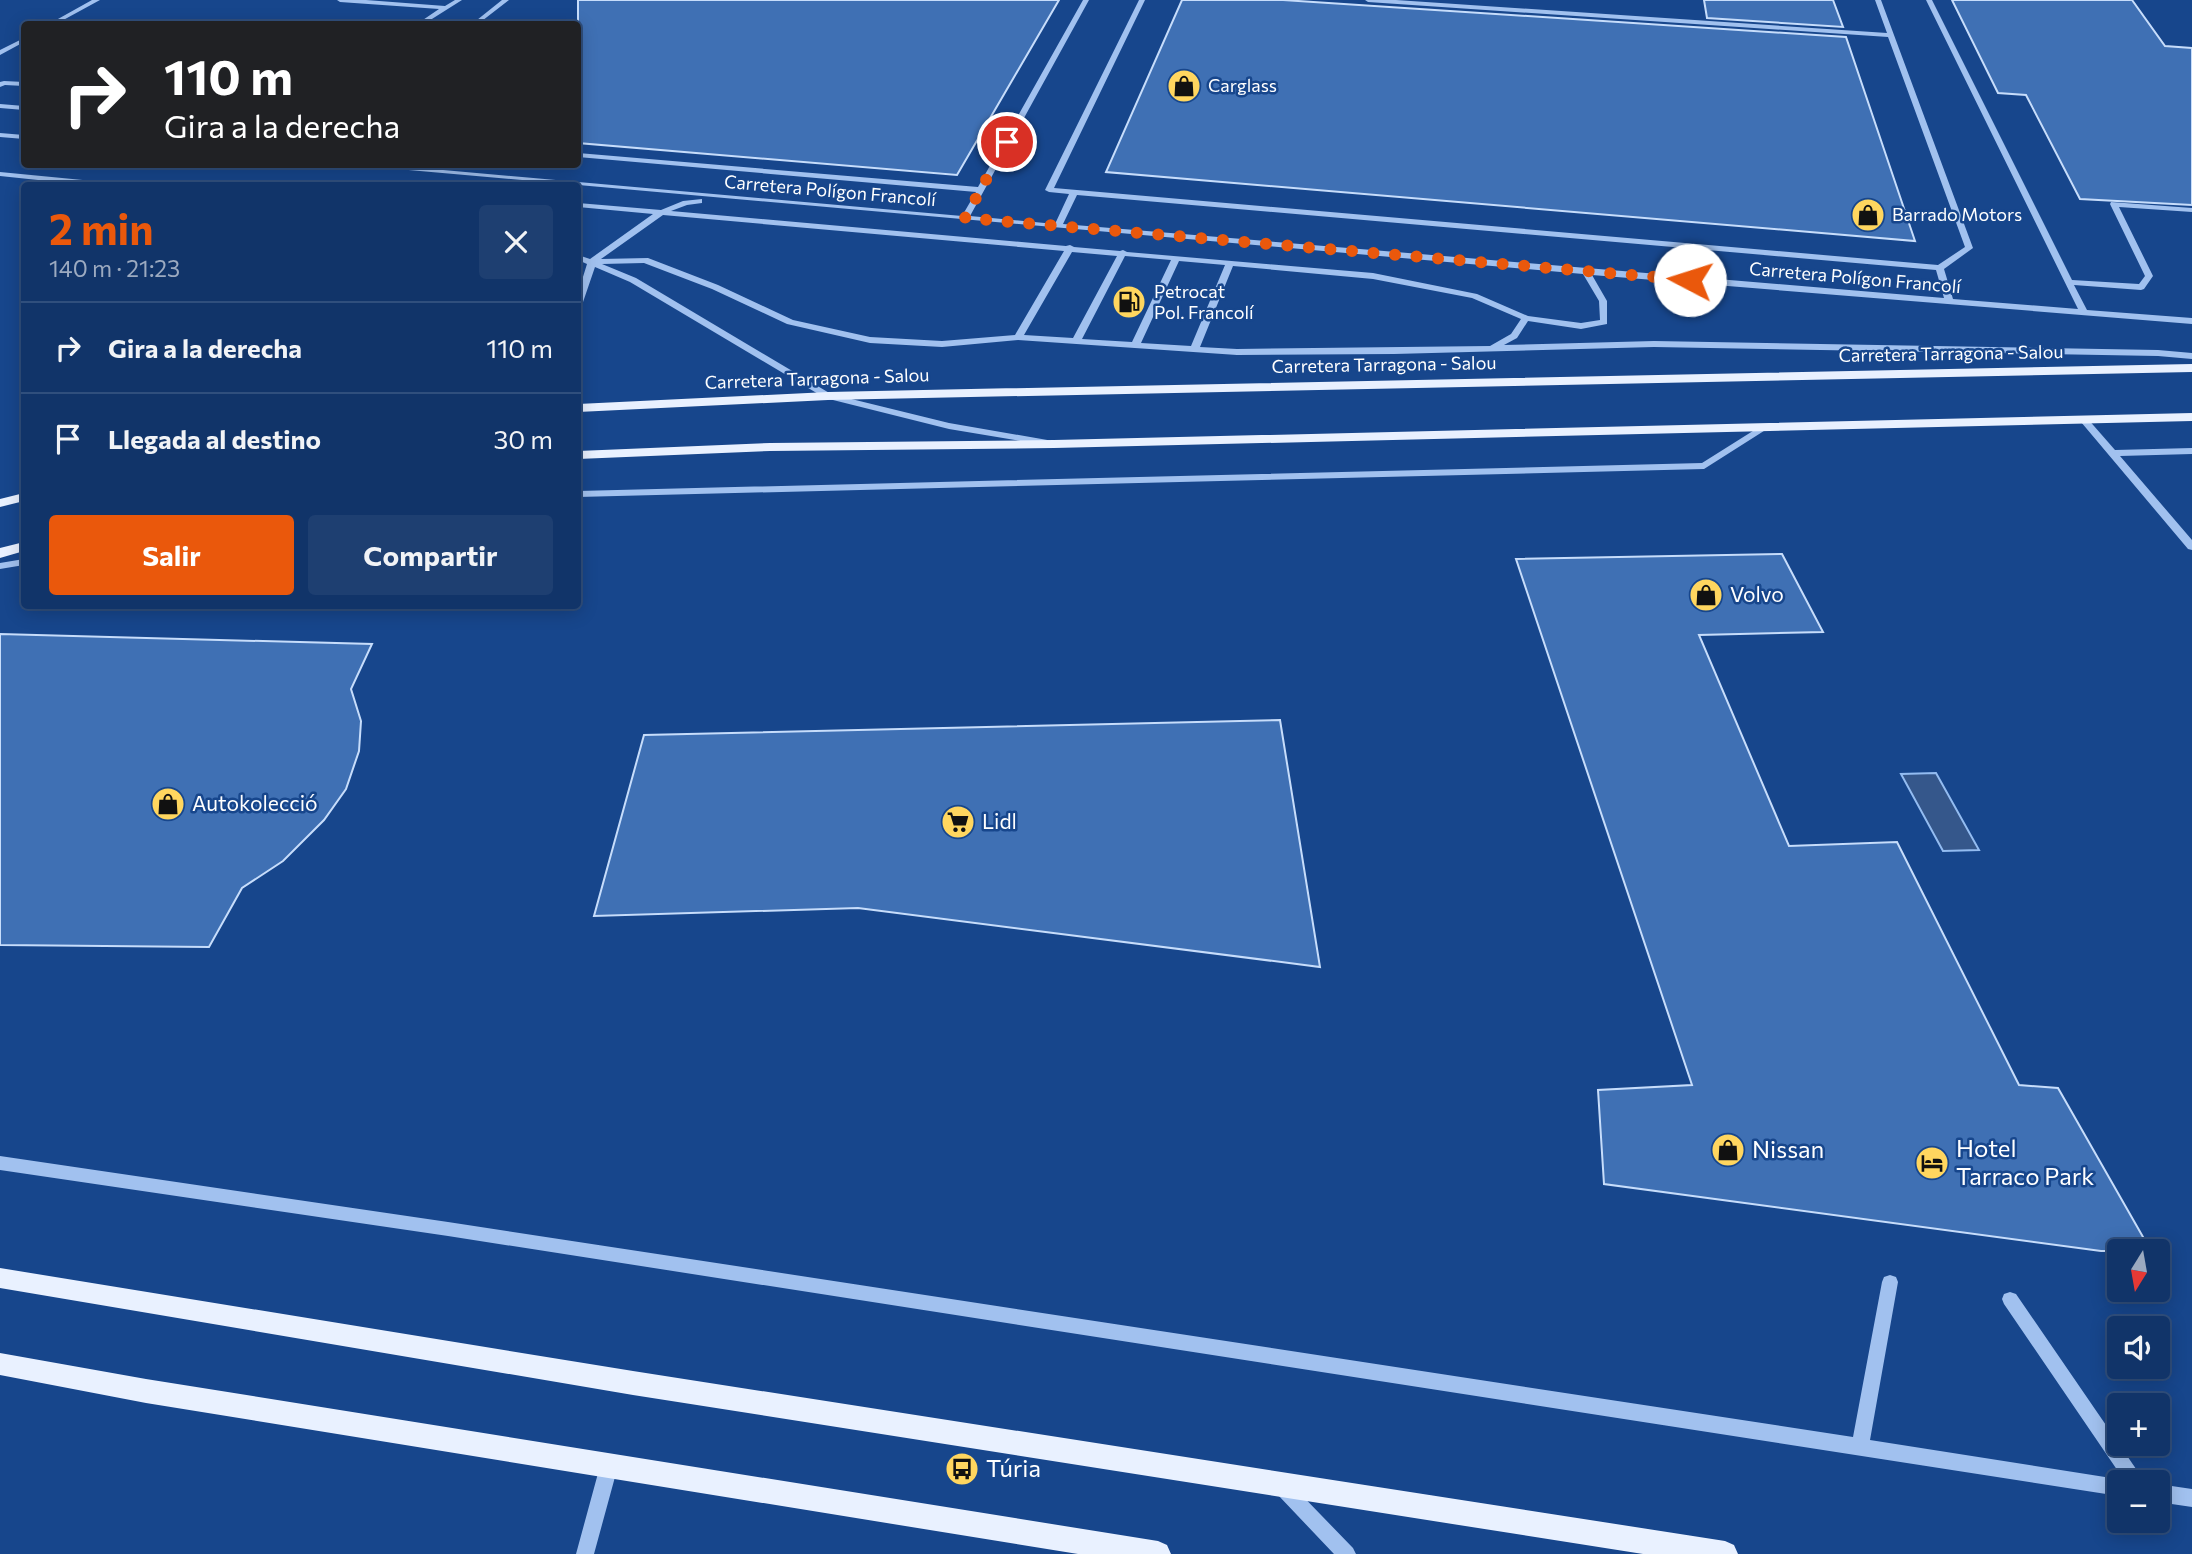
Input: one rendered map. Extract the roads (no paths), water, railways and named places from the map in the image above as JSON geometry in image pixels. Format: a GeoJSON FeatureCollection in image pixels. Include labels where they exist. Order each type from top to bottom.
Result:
{"type":"FeatureCollection","features":[{"type":"Feature","properties":{"kind":"main road","name":"Carretera Tarragona - Salou"},"geometry":{"type":"LineString","coordinates":[[581,408],[828,396],[2192,368]]}},
{"type":"Feature","properties":{"kind":"main road"},"geometry":{"type":"LineString","coordinates":[[581,455],[770,447],[1054,444],[2192,417]]}},
{"type":"Feature","properties":{"kind":"main road"},"geometry":{"type":"LineString","coordinates":[[0,503],[21,498]]}},
{"type":"Feature","properties":{"kind":"main road"},"geometry":{"type":"LineString","coordinates":[[0,553],[21,547]]}},
{"type":"Feature","properties":{"kind":"main road"},"geometry":{"type":"LineString","coordinates":[[0,1278],[634,1383],[1724,1554]]}},
{"type":"Feature","properties":{"kind":"main road"},"geometry":{"type":"LineString","coordinates":[[0,1364],[146,1391],[1158,1554]]}},
{"type":"Feature","properties":{"kind":"street"},"geometry":{"type":"LineString","coordinates":[[58,21],[97,0]]}},
{"type":"Feature","properties":{"kind":"street"},"geometry":{"type":"LineString","coordinates":[[340,0],[448,8]]}},
{"type":"Feature","properties":{"kind":"street"},"geometry":{"type":"LineString","coordinates":[[425,21],[459,0]]}},
{"type":"Feature","properties":{"kind":"street"},"geometry":{"type":"LineString","coordinates":[[479,21],[506,0]]}},
{"type":"Feature","properties":{"kind":"street"},"geometry":{"type":"LineString","coordinates":[[965,218],[1086,0]]}},
{"type":"Feature","properties":{"kind":"street"},"geometry":{"type":"LineString","coordinates":[[1368,0],[1891,35]]}},
{"type":"Feature","properties":{"kind":"street"},"geometry":{"type":"LineString","coordinates":[[1878,0],[1969,248],[1940,268],[1949,301]]}},
{"type":"Feature","properties":{"kind":"street"},"geometry":{"type":"LineString","coordinates":[[1929,0],[2084,313]]}},
{"type":"Feature","properties":{"kind":"street"},"geometry":{"type":"LineString","coordinates":[[0,53],[21,42]]}},
{"type":"Feature","properties":{"kind":"street"},"geometry":{"type":"LineString","coordinates":[[0,85],[21,84]]}},
{"type":"Feature","properties":{"kind":"street"},"geometry":{"type":"LineString","coordinates":[[0,106],[21,108]]}},
{"type":"Feature","properties":{"kind":"street"},"geometry":{"type":"LineString","coordinates":[[0,135],[21,138]]}},
{"type":"Feature","properties":{"kind":"street"},"geometry":{"type":"LineString","coordinates":[[581,155],[981,190]]}},
{"type":"Feature","properties":{"kind":"street","name":"Carretera Polígon Francolí"},"geometry":{"type":"LineString","coordinates":[[390,168],[551,182]]}},
{"type":"Feature","properties":{"kind":"street"},"geometry":{"type":"LineString","coordinates":[[0,174],[83,182]]}},
{"type":"Feature","properties":{"kind":"street","name":"Carretera Polígon Francolí"},"geometry":{"type":"LineString","coordinates":[[581,185],[1586,272],[2192,321]]}},
{"type":"Feature","properties":{"kind":"street"},"geometry":{"type":"LineString","coordinates":[[1058,226],[1074,192]]}},
{"type":"Feature","properties":{"kind":"street"},"geometry":{"type":"LineString","coordinates":[[581,295],[592,262],[664,211],[689,201],[770,201]]}},
{"type":"Feature","properties":{"kind":"street"},"geometry":{"type":"LineString","coordinates":[[2068,282],[2141,287],[2149,276],[2114,204],[2192,210]]}},
{"type":"Feature","properties":{"kind":"street"},"geometry":{"type":"LineString","coordinates":[[581,205],[1373,276],[1474,296],[1526,318],[1581,326],[1604,322],[1603,301],[1586,272]]}},
{"type":"Feature","properties":{"kind":"street"},"geometry":{"type":"LineString","coordinates":[[1018,337],[1070,247]]}},
{"type":"Feature","properties":{"kind":"street"},"geometry":{"type":"LineString","coordinates":[[1076,341],[1123,252]]}},
{"type":"Feature","properties":{"kind":"street"},"geometry":{"type":"LineString","coordinates":[[1135,346],[1177,257]]}},
{"type":"Feature","properties":{"kind":"street"},"geometry":{"type":"LineString","coordinates":[[581,258],[633,280],[828,396],[949,426],[1054,444]]}},
{"type":"Feature","properties":{"kind":"street"},"geometry":{"type":"LineString","coordinates":[[592,262],[645,260],[715,287],[790,322],[870,340],[942,344],[1018,337],[1194,350],[1368,352],[1654,344],[2158,353],[2192,356]]}},
{"type":"Feature","properties":{"kind":"street"},"geometry":{"type":"LineString","coordinates":[[1194,350],[1231,262]]}},
{"type":"Feature","properties":{"kind":"street"},"geometry":{"type":"LineString","coordinates":[[1492,348],[1514,336],[1526,318]]}},
{"type":"Feature","properties":{"kind":"street"},"geometry":{"type":"LineString","coordinates":[[2084,420],[2192,547]]}},
{"type":"Feature","properties":{"kind":"street"},"geometry":{"type":"LineString","coordinates":[[581,494],[1704,467],[1764,428]]}},
{"type":"Feature","properties":{"kind":"street"},"geometry":{"type":"LineString","coordinates":[[2112,453],[2192,451]]}},
{"type":"Feature","properties":{"kind":"street"},"geometry":{"type":"LineString","coordinates":[[0,566],[21,562]]}},
{"type":"Feature","properties":{"kind":"street"},"geometry":{"type":"LineString","coordinates":[[0,1163],[2107,1485]]}},
{"type":"Feature","properties":{"kind":"street"},"geometry":{"type":"LineString","coordinates":[[1860,1447],[1890,1282]]}},
{"type":"Feature","properties":{"kind":"street"},"geometry":{"type":"LineString","coordinates":[[2010,1299],[2128,1470]]}},
{"type":"Feature","properties":{"kind":"street"},"geometry":{"type":"LineString","coordinates":[[585,1554],[609,1466]]}},
{"type":"Feature","properties":{"kind":"street"},"geometry":{"type":"LineString","coordinates":[[1278,1482],[1347,1554]]}},
{"type":"Feature","properties":{"kind":"lane"},"geometry":{"type":"LineString","coordinates":[[1142,0],[1049,190],[1940,268]]}},
{"type":"Feature","properties":{"kind":"lane"},"geometry":{"type":"LineString","coordinates":[[2170,1495],[2192,1498]]}},
{"type":"Feature","properties":{"kind":"water"},"geometry":{"type":"Polygon","coordinates":[[[1936,773],[1979,850],[1943,851],[1901,774],[1936,773]]]}},
{"type":"Feature","properties":{"kind":"place","name":"Carglass"},"geometry":{"type":"Point","coordinates":[1184,86]}},
{"type":"Feature","properties":{"kind":"place","name":"Barrado Motors"},"geometry":{"type":"Point","coordinates":[1868,215]}},
{"type":"Feature","properties":{"kind":"place","name":"Petrocat Pol. Francolí"},"geometry":{"type":"Point","coordinates":[1129,302]}},
{"type":"Feature","properties":{"kind":"place","name":"Volvo"},"geometry":{"type":"Point","coordinates":[1706,595]}},
{"type":"Feature","properties":{"kind":"place","name":"Autokolecció"},"geometry":{"type":"Point","coordinates":[168,804]}},
{"type":"Feature","properties":{"kind":"place","name":"Lidl"},"geometry":{"type":"Point","coordinates":[958,822]}},
{"type":"Feature","properties":{"kind":"place","name":"Nissan"},"geometry":{"type":"Point","coordinates":[1728,1150]}},
{"type":"Feature","properties":{"kind":"place","name":"Hotel Tarraco Park"},"geometry":{"type":"Point","coordinates":[1932,1163]}},
{"type":"Feature","properties":{"kind":"place","name":"Túria"},"geometry":{"type":"Point","coordinates":[962,1469]}}]}
